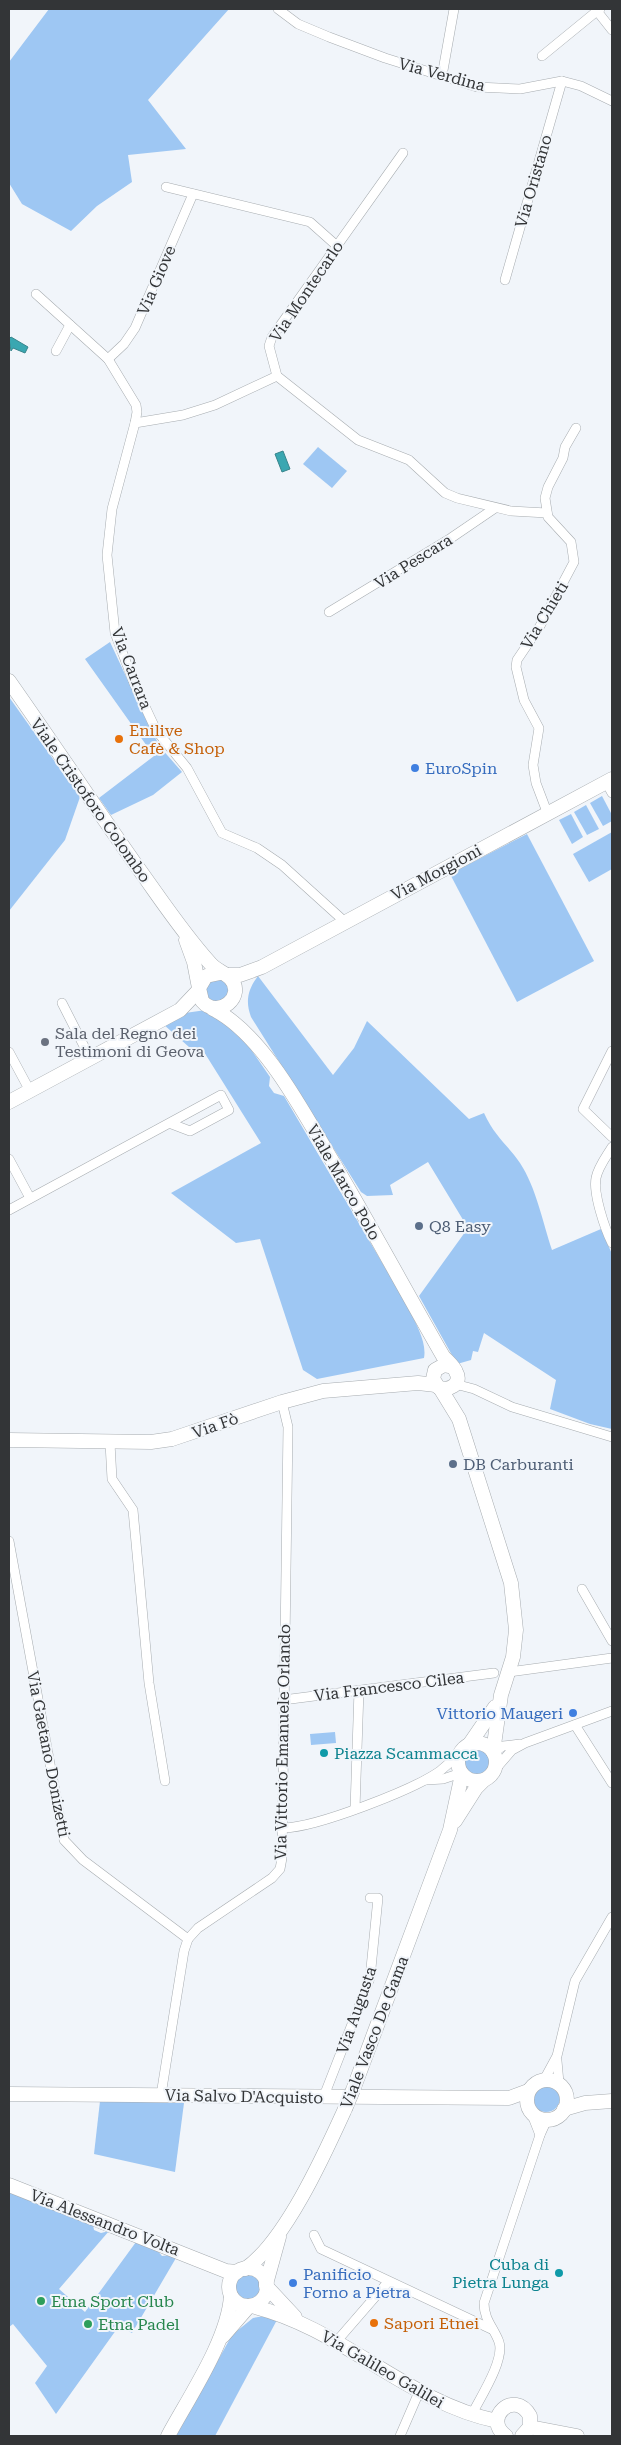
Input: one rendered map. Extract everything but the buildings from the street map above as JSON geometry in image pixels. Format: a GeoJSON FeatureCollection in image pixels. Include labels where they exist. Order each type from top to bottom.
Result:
{"type":"FeatureCollection","features":[{"type":"Feature","properties":{"kind":"main road","name":"Viale Cristoforo Colombo"},"geometry":{"type":"LineString","coordinates":[[9,682],[174,918]]}},
{"type":"Feature","properties":{"kind":"main road","name":"Via Morgioni"},"geometry":{"type":"LineString","coordinates":[[262,967],[548,812],[610,785]]}},
{"type":"Feature","properties":{"kind":"main road"},"geometry":{"type":"LineString","coordinates":[[174,918],[211,965],[233,983],[234,995],[241,1017],[256,1044]]}},
{"type":"Feature","properties":{"kind":"main road"},"geometry":{"type":"LineString","coordinates":[[174,918],[188,944],[200,998],[210,1007],[228,1016],[256,1044]]}},
{"type":"Feature","properties":{"kind":"main road"},"geometry":{"type":"LineString","coordinates":[[9,1102],[180,1010],[199,989],[206,976],[240,975],[262,967]]}},
{"type":"Feature","properties":{"kind":"main road"},"geometry":{"type":"LineString","coordinates":[[180,1010],[226,1007],[234,995],[262,967]]}},
{"type":"Feature","properties":{"kind":"main road","name":"Viale Marco Polo"},"geometry":{"type":"LineString","coordinates":[[256,1044],[304,1113],[455,1375]]}},
{"type":"Feature","properties":{"kind":"main road"},"geometry":{"type":"LineString","coordinates":[[425,1325],[436,1380],[459,1418]]}},
{"type":"Feature","properties":{"kind":"main road"},"geometry":{"type":"LineString","coordinates":[[436,1380],[441,1365],[455,1375],[459,1418],[511,1583],[516,1630],[509,1672],[501,1695],[486,1722],[465,1749],[458,1763],[462,1773],[473,1781],[488,1777]]}},
{"type":"Feature","properties":{"kind":"main road"},"geometry":{"type":"LineString","coordinates":[[436,1380],[447,1389],[455,1375]]}},
{"type":"Feature","properties":{"kind":"main road","name":"Via Fò"},"geometry":{"type":"LineString","coordinates":[[11,1443],[151,1442],[172,1439],[282,1402],[323,1392],[418,1384],[436,1380]]}},
{"type":"Feature","properties":{"kind":"main road"},"geometry":{"type":"LineString","coordinates":[[450,1830],[476,1788],[488,1777],[496,1763],[493,1752],[501,1695]]}},
{"type":"Feature","properties":{"kind":"main road"},"geometry":{"type":"LineString","coordinates":[[465,1749],[483,1744],[493,1752]]}},
{"type":"Feature","properties":{"kind":"main road"},"geometry":{"type":"LineString","coordinates":[[450,1830],[462,1773]]}},
{"type":"Feature","properties":{"kind":"main road","name":"Viale Vasco De Gama"},"geometry":{"type":"LineString","coordinates":[[282,2227],[311,2181],[345,2109],[450,1830]]}},
{"type":"Feature","properties":{"kind":"main road"},"geometry":{"type":"LineString","coordinates":[[509,2098],[528,2091],[536,2082],[544,2080],[562,2088],[607,2101]]}},
{"type":"Feature","properties":{"kind":"main road"},"geometry":{"type":"LineString","coordinates":[[562,2088],[564,2109]]}},
{"type":"Feature","properties":{"kind":"main road"},"geometry":{"type":"LineString","coordinates":[[528,2091],[530,2110]]}},
{"type":"Feature","properties":{"kind":"main road","name":"Via Salvo D'Acquisto"},"geometry":{"type":"LineString","coordinates":[[9,2094],[509,2098]]}},
{"type":"Feature","properties":{"kind":"main road"},"geometry":{"type":"LineString","coordinates":[[509,2098],[530,2110],[540,2119],[552,2119],[564,2109],[578,2104],[607,2101]]}},
{"type":"Feature","properties":{"kind":"main road","name":"Via Alessandro Volta"},"geometry":{"type":"LineString","coordinates":[[9,2185],[200,2260]]}},
{"type":"Feature","properties":{"kind":"main road"},"geometry":{"type":"LineString","coordinates":[[168,2436],[218,2342],[230,2305],[231,2279],[258,2257],[282,2227]]}},
{"type":"Feature","properties":{"kind":"main road"},"geometry":{"type":"LineString","coordinates":[[218,2342],[250,2306],[263,2298],[282,2227]]}},
{"type":"Feature","properties":{"kind":"main road"},"geometry":{"type":"LineString","coordinates":[[200,2260],[226,2271],[259,2272],[266,2285],[298,2321]]}},
{"type":"Feature","properties":{"kind":"main road"},"geometry":{"type":"LineString","coordinates":[[200,2260],[222,2276],[237,2303],[298,2321]]}},
{"type":"Feature","properties":{"kind":"main road","name":"Via Galileo Galilei"},"geometry":{"type":"LineString","coordinates":[[298,2321],[419,2392],[472,2414],[497,2420]]}},
{"type":"Feature","properties":{"kind":"main road"},"geometry":{"type":"LineString","coordinates":[[506,2436],[500,2430],[497,2420],[502,2410],[512,2404],[527,2410],[530,2416],[526,2432],[577,2436]]}},
{"type":"Feature","properties":{"kind":"street","name":"Via Verdina"},"geometry":{"type":"LineString","coordinates":[[278,9],[298,24],[329,37],[385,58],[476,87],[520,89],[562,81],[581,86],[612,101]]}},
{"type":"Feature","properties":{"kind":"street"},"geometry":{"type":"LineString","coordinates":[[442,76],[454,9]]}},
{"type":"Feature","properties":{"kind":"street"},"geometry":{"type":"LineString","coordinates":[[542,56],[599,10],[612,30]]}},
{"type":"Feature","properties":{"kind":"street","name":"Via Oristano"},"geometry":{"type":"LineString","coordinates":[[505,280],[562,81]]}},
{"type":"Feature","properties":{"kind":"street","name":"Via Montecarlo"},"geometry":{"type":"LineString","coordinates":[[277,376],[269,346],[272,336],[404,153]]}},
{"type":"Feature","properties":{"kind":"street"},"geometry":{"type":"LineString","coordinates":[[166,187],[310,222],[337,246]]}},
{"type":"Feature","properties":{"kind":"street","name":"Via Giove"},"geometry":{"type":"LineString","coordinates":[[108,360],[124,344],[135,328],[192,194]]}},
{"type":"Feature","properties":{"kind":"street"},"geometry":{"type":"LineString","coordinates":[[36,294],[108,360],[136,405],[135,423],[183,415],[215,405],[277,376],[358,440],[409,460],[445,493],[495,508],[547,513],[545,498],[548,487],[576,428]]}},
{"type":"Feature","properties":{"kind":"street"},"geometry":{"type":"LineString","coordinates":[[56,351],[70,326]]}},
{"type":"Feature","properties":{"kind":"street","name":"Via Carrara"},"geometry":{"type":"LineString","coordinates":[[135,423],[112,509],[107,555],[115,633],[134,683],[156,730],[187,768],[222,833],[257,848],[282,865],[344,921]]}},
{"type":"Feature","properties":{"kind":"street","name":"Via Pescara"},"geometry":{"type":"LineString","coordinates":[[330,612],[451,538],[495,508]]}},
{"type":"Feature","properties":{"kind":"street","name":"Via Chieti"},"geometry":{"type":"LineString","coordinates":[[547,513],[554,526],[571,542],[574,562],[540,626],[517,660],[516,667],[524,700],[539,728],[533,765],[536,783],[548,812]]}},
{"type":"Feature","properties":{"kind":"street"},"geometry":{"type":"LineString","coordinates":[[62,1003],[90,1058]]}},
{"type":"Feature","properties":{"kind":"street"},"geometry":{"type":"LineString","coordinates":[[612,1051],[583,1109],[612,1137]]}},
{"type":"Feature","properties":{"kind":"street"},"geometry":{"type":"LineString","coordinates":[[9,1052],[30,1091]]}},
{"type":"Feature","properties":{"kind":"street"},"geometry":{"type":"LineString","coordinates":[[9,1210],[168,1123],[221,1095],[229,1110],[190,1131],[168,1123]]}},
{"type":"Feature","properties":{"kind":"street"},"geometry":{"type":"LineString","coordinates":[[612,1147],[599,1169],[595,1181],[598,1202],[612,1243]]}},
{"type":"Feature","properties":{"kind":"street"},"geometry":{"type":"LineString","coordinates":[[9,1159],[30,1198]]}},
{"type":"Feature","properties":{"kind":"street"},"geometry":{"type":"LineString","coordinates":[[455,1375],[474,1389],[512,1407],[612,1436]]}},
{"type":"Feature","properties":{"kind":"street","name":"Via Vittorio Emanuele Orlando"},"geometry":{"type":"LineString","coordinates":[[188,1939],[198,1928],[272,1878],[280,1869],[284,1828],[283,1700],[288,1427],[282,1402]]}},
{"type":"Feature","properties":{"kind":"street"},"geometry":{"type":"LineString","coordinates":[[110,1443],[112,1479],[133,1510],[149,1683],[165,1781]]}},
{"type":"Feature","properties":{"kind":"street","name":"Via Gaetano Donizetti"},"geometry":{"type":"LineString","coordinates":[[9,1541],[12,1576],[64,1840],[82,1860],[188,1939]]}},
{"type":"Feature","properties":{"kind":"street"},"geometry":{"type":"LineString","coordinates":[[582,1589],[612,1641]]}},
{"type":"Feature","properties":{"kind":"street"},"geometry":{"type":"LineString","coordinates":[[509,1672],[612,1658]]}},
{"type":"Feature","properties":{"kind":"street","name":"Via Francesco Cilea"},"geometry":{"type":"LineString","coordinates":[[283,1700],[494,1673]]}},
{"type":"Feature","properties":{"kind":"street"},"geometry":{"type":"LineString","coordinates":[[355,1809],[359,1690]]}},
{"type":"Feature","properties":{"kind":"street"},"geometry":{"type":"LineString","coordinates":[[488,1777],[512,1750],[525,1743],[612,1711]]}},
{"type":"Feature","properties":{"kind":"street"},"geometry":{"type":"LineString","coordinates":[[575,1726],[612,1783]]}},
{"type":"Feature","properties":{"kind":"street"},"geometry":{"type":"LineString","coordinates":[[493,1752],[503,1746],[525,1743]]}},
{"type":"Feature","properties":{"kind":"street"},"geometry":{"type":"LineString","coordinates":[[284,1828],[298,1828],[355,1809],[424,1780],[441,1770],[465,1749]]}},
{"type":"Feature","properties":{"kind":"street"},"geometry":{"type":"LineString","coordinates":[[424,1780],[443,1779],[462,1773]]}},
{"type":"Feature","properties":{"kind":"street"},"geometry":{"type":"LineString","coordinates":[[443,1779],[452,1786],[456,1796]]}},
{"type":"Feature","properties":{"kind":"street","name":"Via Augusta"},"geometry":{"type":"LineString","coordinates":[[324,2096],[370,1978],[378,1898],[370,1898]]}},
{"type":"Feature","properties":{"kind":"street"},"geometry":{"type":"LineString","coordinates":[[544,2080],[557,2056],[575,1981],[612,1917]]}},
{"type":"Feature","properties":{"kind":"street"},"geometry":{"type":"LineString","coordinates":[[161,2095],[184,1951],[188,1939]]}},
{"type":"Feature","properties":{"kind":"street"},"geometry":{"type":"LineString","coordinates":[[557,2056],[562,2088]]}},
{"type":"Feature","properties":{"kind":"street"},"geometry":{"type":"LineString","coordinates":[[530,2110],[540,2135]]}},
{"type":"Feature","properties":{"kind":"street"},"geometry":{"type":"LineString","coordinates":[[472,2414],[498,2363],[499,2342],[484,2312],[484,2303],[540,2135],[545,2124],[552,2119]]}},
{"type":"Feature","properties":{"kind":"street"},"geometry":{"type":"LineString","coordinates":[[314,2234],[321,2248],[388,2282],[491,2329]]}},
{"type":"Feature","properties":{"kind":"street"},"geometry":{"type":"LineString","coordinates":[[336,2342],[388,2282]]}},
{"type":"Feature","properties":{"kind":"street"},"geometry":{"type":"LineString","coordinates":[[400,2436],[419,2392]]}},
{"type":"Feature","properties":{"kind":"shaded area"},"geometry":{"type":"Polygon","coordinates":[[[49,9],[229,9],[148,100],[186,149],[128,155],[132,182],[97,206],[71,231],[22,204],[9,183],[9,62],[49,9]]]}},
{"type":"Feature","properties":{"kind":"shaded area"},"geometry":{"type":"Polygon","coordinates":[[[11,337],[28,347],[25,353],[13,348],[11,351],[9,339],[11,337]]]}},
{"type":"Feature","properties":{"kind":"shaded area"},"geometry":{"type":"Polygon","coordinates":[[[318,447],[347,471],[332,488],[303,464],[318,447]]]}},
{"type":"Feature","properties":{"kind":"shaded area"},"geometry":{"type":"Polygon","coordinates":[[[283,451],[290,469],[282,472],[275,454],[283,451]]]}},
{"type":"Feature","properties":{"kind":"shaded area"},"geometry":{"type":"Polygon","coordinates":[[[110,642],[152,732],[161,748],[182,772],[153,795],[111,815],[99,798],[154,756],[85,659],[110,642]]]}},
{"type":"Feature","properties":{"kind":"shaded area"},"geometry":{"type":"Polygon","coordinates":[[[9,697],[80,797],[65,840],[9,911],[9,697]]]}},
{"type":"Feature","properties":{"kind":"shaded area"},"geometry":{"type":"Polygon","coordinates":[[[602,796],[612,815],[612,821],[603,826],[590,803],[602,796]]]}},
{"type":"Feature","properties":{"kind":"shaded area"},"geometry":{"type":"Polygon","coordinates":[[[586,805],[599,829],[587,835],[574,812],[586,805]]]}},
{"type":"Feature","properties":{"kind":"shaded area"},"geometry":{"type":"Polygon","coordinates":[[[571,814],[583,837],[572,844],[559,820],[571,814]]]}},
{"type":"Feature","properties":{"kind":"shaded area"},"geometry":{"type":"Polygon","coordinates":[[[612,832],[612,869],[589,882],[573,854],[612,832]]]}},
{"type":"Feature","properties":{"kind":"shaded area"},"geometry":{"type":"Polygon","coordinates":[[[527,834],[594,961],[517,1002],[450,874],[527,834]]]}},
{"type":"Feature","properties":{"kind":"shaded area"},"geometry":{"type":"Polygon","coordinates":[[[215,975],[231,984],[227,1001],[209,1002],[204,984],[215,975]]]}},
{"type":"Feature","properties":{"kind":"shaded area"},"geometry":{"type":"Polygon","coordinates":[[[258,976],[333,1075],[354,1048],[367,1021],[469,1119],[484,1113],[492,1128],[526,1173],[535,1194],[552,1250],[601,1229],[612,1254],[612,1429],[590,1424],[550,1409],[556,1380],[484,1333],[478,1352],[473,1351],[471,1360],[457,1364],[419,1296],[468,1228],[428,1162],[390,1185],[393,1195],[367,1196],[361,1192],[251,1017],[248,995],[258,976]]]}},
{"type":"Feature","properties":{"kind":"shaded area"},"geometry":{"type":"Polygon","coordinates":[[[206,1010],[237,1029],[270,1077],[269,1086],[274,1093],[284,1096],[410,1310],[424,1346],[424,1358],[317,1379],[303,1370],[260,1239],[236,1243],[171,1193],[261,1143],[204,1052],[189,1047],[163,1024],[185,1013],[206,1010]]]}},
{"type":"Feature","properties":{"kind":"shaded area"},"geometry":{"type":"Polygon","coordinates":[[[335,1732],[336,1743],[311,1745],[310,1734],[335,1732]]]}},
{"type":"Feature","properties":{"kind":"shaded area"},"geometry":{"type":"Polygon","coordinates":[[[477,1747],[487,1751],[491,1761],[487,1771],[477,1775],[467,1771],[463,1761],[467,1751],[477,1747]]]}},
{"type":"Feature","properties":{"kind":"shaded area"},"geometry":{"type":"Polygon","coordinates":[[[546,2084],[556,2088],[560,2098],[556,2108],[546,2112],[536,2108],[532,2098],[536,2088],[546,2084]]]}},
{"type":"Feature","properties":{"kind":"shaded area"},"geometry":{"type":"Polygon","coordinates":[[[100,2101],[184,2103],[175,2172],[94,2154],[100,2101]]]}},
{"type":"Feature","properties":{"kind":"shaded area","name":"Etna Sport Club"},"geometry":{"type":"Polygon","coordinates":[[[9,2192],[93,2225],[94,2230],[101,2233],[109,2231],[59,2289],[85,2312],[136,2242],[156,2249],[162,2256],[171,2255],[176,2258],[132,2333],[119,2326],[56,2414],[35,2383],[47,2366],[13,2324],[9,2327],[9,2192]]]}},
{"type":"Feature","properties":{"kind":"shaded area"},"geometry":{"type":"Polygon","coordinates":[[[248,2275],[257,2278],[260,2287],[257,2296],[248,2299],[239,2296],[236,2287],[239,2278],[248,2275]]]}},
{"type":"Feature","properties":{"kind":"shaded area"},"geometry":{"type":"Polygon","coordinates":[[[264,2316],[278,2318],[215,2436],[176,2436],[232,2335],[253,2318],[264,2316]]]}},
{"type":"Feature","properties":{"kind":"place","name":"Enilive Cafè & Shop"},"geometry":{"type":"Point","coordinates":[119,739]}},
{"type":"Feature","properties":{"kind":"place","name":"EuroSpin"},"geometry":{"type":"Point","coordinates":[415,768]}},
{"type":"Feature","properties":{"kind":"place","name":"Sala del Regno dei Testimoni di Geova"},"geometry":{"type":"Point","coordinates":[45,1042]}},
{"type":"Feature","properties":{"kind":"place","name":"Q8 Easy"},"geometry":{"type":"Point","coordinates":[419,1226]}},
{"type":"Feature","properties":{"kind":"place","name":"DB Carburanti"},"geometry":{"type":"Point","coordinates":[453,1464]}},
{"type":"Feature","properties":{"kind":"place","name":"Vittorio Maugeri"},"geometry":{"type":"Point","coordinates":[573,1713]}},
{"type":"Feature","properties":{"kind":"place","name":"Piazza Scammacca"},"geometry":{"type":"Point","coordinates":[324,1753]}},
{"type":"Feature","properties":{"kind":"place","name":"Cuba di Pietra Lunga"},"geometry":{"type":"Point","coordinates":[559,2273]}},
{"type":"Feature","properties":{"kind":"place","name":"Panificio Forno a Pietra"},"geometry":{"type":"Point","coordinates":[293,2283]}},
{"type":"Feature","properties":{"kind":"place","name":"Etna Sport Club"},"geometry":{"type":"Point","coordinates":[41,2301]}},
{"type":"Feature","properties":{"kind":"place","name":"Sapori Etnei"},"geometry":{"type":"Point","coordinates":[374,2323]}},
{"type":"Feature","properties":{"kind":"place","name":"Etna Padel"},"geometry":{"type":"Point","coordinates":[88,2324]}}]}
